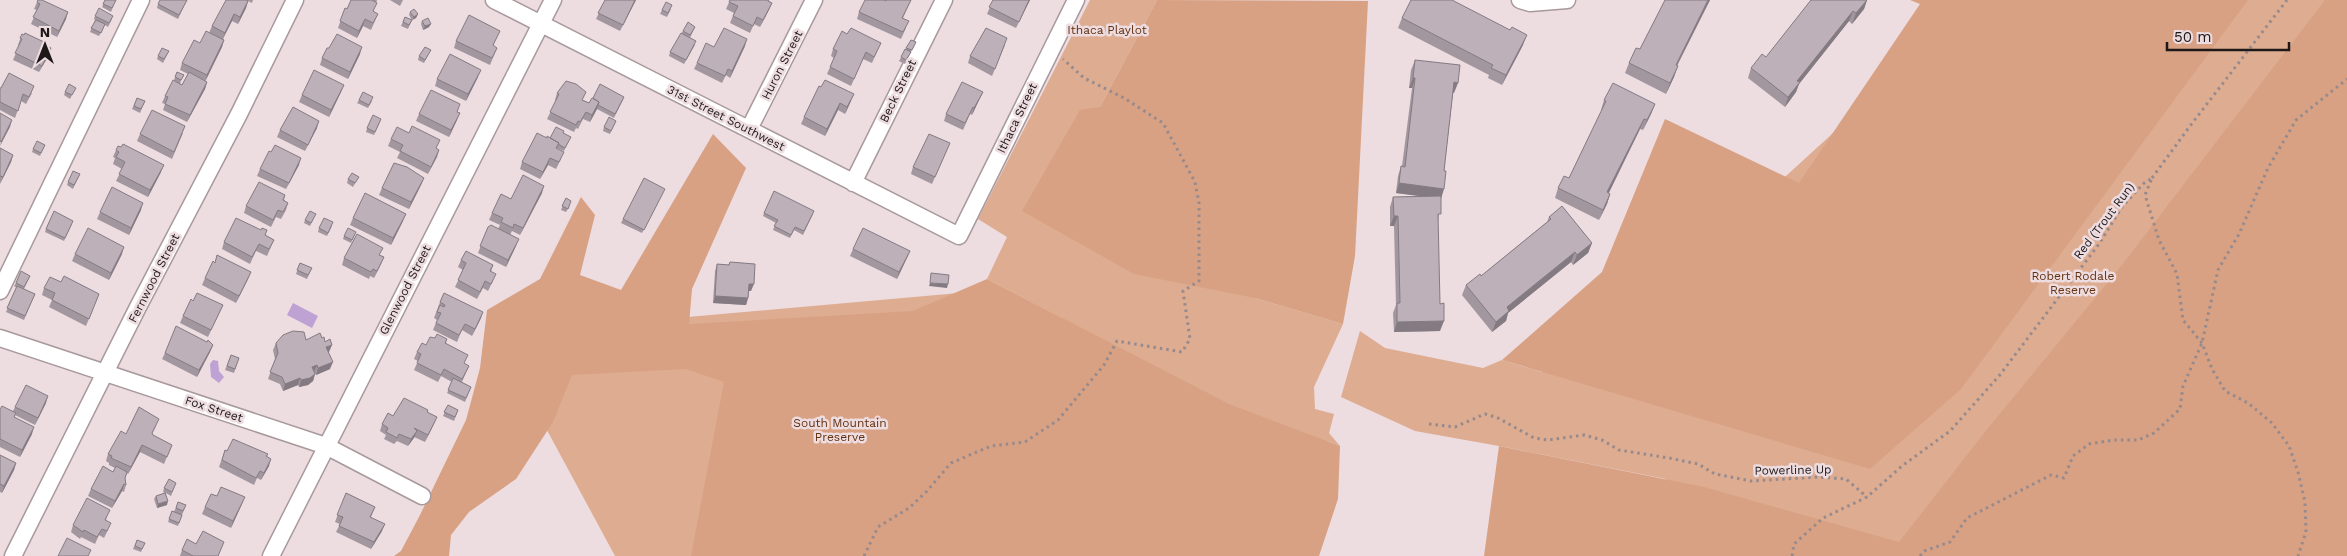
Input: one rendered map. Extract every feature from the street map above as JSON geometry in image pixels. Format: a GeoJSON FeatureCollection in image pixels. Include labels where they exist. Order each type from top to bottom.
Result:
{"type":"FeatureCollection","features":[{"type":"Feature","properties":{"kind":"street"},"geometry":{"type":"LineString","coordinates":[[0,291],[141,0]]}},
{"type":"Feature","properties":{"kind":"street","name":"Fernwood Street"},"geometry":{"type":"LineString","coordinates":[[13,556],[239,114],[295,0]]}},
{"type":"Feature","properties":{"kind":"street","name":"31st Street Southwest"},"geometry":{"type":"LineString","coordinates":[[494,0],[959,236]]}},
{"type":"Feature","properties":{"kind":"street","name":"Glenwood Street"},"geometry":{"type":"LineString","coordinates":[[271,556],[552,0]]}},
{"type":"Feature","properties":{"kind":"street","name":"Huron Street"},"geometry":{"type":"LineString","coordinates":[[749,129],[814,0]]}},
{"type":"Feature","properties":{"kind":"street","name":"Beck Street"},"geometry":{"type":"LineString","coordinates":[[853,183],[944,0]]}},
{"type":"Feature","properties":{"kind":"street","name":"Ithaca Street"},"geometry":{"type":"LineString","coordinates":[[959,236],[1076,0]]}},
{"type":"Feature","properties":{"kind":"street"},"geometry":{"type":"LineString","coordinates":[[1525,2],[1567,0]]}},
{"type":"Feature","properties":{"kind":"street","name":"Fox Street"},"geometry":{"type":"LineString","coordinates":[[0,338],[326,446],[422,496]]}},
{"type":"Feature","properties":{"kind":"path"},"geometry":{"type":"LineString","coordinates":[[2152,178],[2287,0]]}},
{"type":"Feature","properties":{"kind":"path"},"geometry":{"type":"LineString","coordinates":[[864,556],[878,527],[909,508],[928,492],[951,463],[992,446],[1026,442],[1058,420],[1104,366],[1117,341],[1182,352],[1190,339],[1184,291],[1199,281],[1199,203],[1195,182],[1163,123],[1124,98],[1084,78],[1073,66],[1051,50]]}},
{"type":"Feature","properties":{"kind":"path"},"geometry":{"type":"LineString","coordinates":[[1920,556],[1924,551],[1950,542],[1968,518],[2051,475],[2064,478],[2073,456],[2090,444],[2114,440],[2138,440],[2154,433],[2180,409],[2184,386],[2202,343],[2218,270],[2239,234],[2268,168],[2296,120],[2347,79]]}},
{"type":"Feature","properties":{"kind":"path","name":"Red (Trout Run)"},"geometry":{"type":"LineString","coordinates":[[2152,178],[2145,195],[2159,240],[2177,274],[2183,320],[2202,343],[2212,369],[2225,391],[2248,403],[2272,423],[2288,446],[2298,472],[2305,502],[2306,532],[2298,556]]}},
{"type":"Feature","properties":{"kind":"path","name":"Red (Trout Run)"},"geometry":{"type":"LineString","coordinates":[[1792,556],[1794,544],[1823,518],[1867,497],[1902,466],[1950,431],[1999,376],[2099,244],[2122,208],[2143,184],[2152,178]]}},
{"type":"Feature","properties":{"kind":"path","name":"Powerline Up"},"geometry":{"type":"LineString","coordinates":[[1430,424],[1455,427],[1485,414],[1498,418],[1534,438],[1548,440],[1584,435],[1602,440],[1619,450],[1640,452],[1698,464],[1715,474],[1751,480],[1818,477],[1846,479],[1867,497]]}},
{"type":"Feature","properties":{"kind":"green space"},"geometry":{"type":"Polygon","coordinates":[[[1090,0],[1157,0],[1100,107],[1255,298],[1343,324],[1314,387],[1315,409],[1334,414],[1329,433],[1340,446],[1327,441],[1297,556],[615,556],[501,345],[507,333],[959,293],[1062,318],[987,279],[1007,237],[978,219],[1090,0]]]}},
{"type":"Feature","properties":{"kind":"green space"},"geometry":{"type":"Polygon","coordinates":[[[1157,0],[1368,1],[1355,256],[1343,324],[1255,298],[1134,274],[1022,211],[1080,110],[1100,107],[1157,0]]]}},
{"type":"Feature","properties":{"kind":"green space"},"geometry":{"type":"Polygon","coordinates":[[[1910,0],[2248,0],[1961,389],[1870,469],[1502,360],[1602,272],[1665,119],[1799,183],[1920,4],[1910,0]]]}},
{"type":"Feature","properties":{"kind":"green space","name":"Robert Rodale Reserve"},"geometry":{"type":"Polygon","coordinates":[[[1979,0],[2347,0],[2347,556],[1646,556],[1666,479],[1415,431],[1341,397],[1360,331],[1385,348],[1483,368],[1502,360],[1542,372],[1652,298],[1979,0]]]}},
{"type":"Feature","properties":{"kind":"green space"},"geometry":{"type":"Polygon","coordinates":[[[2325,0],[2347,0],[2347,556],[1484,556],[1499,446],[1704,487],[1899,542],[1985,432],[2122,265],[2325,0]]]}},
{"type":"Feature","properties":{"kind":"green space","name":"South Mountain Preserve"},"geometry":{"type":"Polygon","coordinates":[[[713,134],[746,168],[692,289],[689,324],[913,311],[987,279],[1229,404],[1340,446],[1338,499],[1319,556],[691,556],[724,382],[686,369],[572,375],[553,422],[516,479],[469,512],[451,535],[449,556],[394,556],[401,551],[466,420],[480,368],[487,310],[540,279],[581,197],[595,215],[580,275],[621,290],[713,134]]]}},
{"type":"Feature","properties":{"kind":"shaded area"},"geometry":{"type":"Polygon","coordinates":[[[293,303],[318,316],[312,328],[287,315],[293,303]]]}},
{"type":"Feature","properties":{"kind":"shaded area"},"geometry":{"type":"Polygon","coordinates":[[[213,360],[218,361],[219,371],[224,377],[219,383],[211,377],[210,364],[213,360]]]}},
{"type":"Feature","properties":{"kind":"building"},"geometry":{"type":"Polygon","coordinates":[[[38,0],[68,12],[59,31],[33,17],[40,4],[37,2],[38,0]]]}},
{"type":"Feature","properties":{"kind":"building"},"geometry":{"type":"Polygon","coordinates":[[[105,0],[116,0],[112,8],[103,4],[105,0]]]}},
{"type":"Feature","properties":{"kind":"building"},"geometry":{"type":"Polygon","coordinates":[[[160,0],[187,0],[179,15],[158,4],[160,0]]]}},
{"type":"Feature","properties":{"kind":"building"},"geometry":{"type":"Polygon","coordinates":[[[226,0],[248,1],[240,17],[234,14],[225,33],[212,26],[226,0]]]}},
{"type":"Feature","properties":{"kind":"building"},"geometry":{"type":"Polygon","coordinates":[[[351,0],[372,0],[377,3],[373,11],[378,14],[373,23],[365,19],[359,31],[340,21],[345,8],[347,9],[351,0]]]}},
{"type":"Feature","properties":{"kind":"building"},"geometry":{"type":"Polygon","coordinates":[[[605,0],[635,0],[623,25],[598,13],[605,0]]]}},
{"type":"Feature","properties":{"kind":"building"},"geometry":{"type":"Polygon","coordinates":[[[730,0],[768,0],[772,3],[763,20],[757,17],[753,26],[733,16],[738,6],[729,2],[730,0]]]}},
{"type":"Feature","properties":{"kind":"building"},"geometry":{"type":"Polygon","coordinates":[[[865,0],[911,0],[902,18],[909,21],[903,32],[859,12],[865,0]]]}},
{"type":"Feature","properties":{"kind":"building"},"geometry":{"type":"Polygon","coordinates":[[[993,0],[1029,0],[1019,22],[989,7],[993,0]]]}},
{"type":"Feature","properties":{"kind":"building"},"geometry":{"type":"Polygon","coordinates":[[[1411,0],[1452,0],[1510,30],[1512,27],[1527,35],[1506,75],[1491,68],[1493,65],[1402,18],[1411,0]]]}},
{"type":"Feature","properties":{"kind":"building"},"geometry":{"type":"Polygon","coordinates":[[[1665,0],[1708,0],[1676,65],[1678,66],[1670,83],[1629,63],[1636,48],[1640,49],[1665,0]]]}},
{"type":"Feature","properties":{"kind":"building"},"geometry":{"type":"Polygon","coordinates":[[[1811,0],[1867,0],[1856,13],[1853,11],[1797,81],[1800,82],[1788,97],[1751,68],[1762,54],[1766,57],[1811,0]]]}},
{"type":"Feature","properties":{"kind":"building"},"geometry":{"type":"Polygon","coordinates":[[[666,2],[672,5],[668,13],[662,10],[666,2]]]}},
{"type":"Feature","properties":{"kind":"building"},"geometry":{"type":"Polygon","coordinates":[[[99,8],[113,16],[109,23],[95,16],[99,8]]]}},
{"type":"Feature","properties":{"kind":"building"},"geometry":{"type":"Polygon","coordinates":[[[414,9],[418,14],[414,17],[410,12],[414,9]]]}},
{"type":"Feature","properties":{"kind":"building"},"geometry":{"type":"Polygon","coordinates":[[[469,15],[500,31],[493,45],[497,48],[492,58],[456,41],[469,15]]]}},
{"type":"Feature","properties":{"kind":"building"},"geometry":{"type":"Polygon","coordinates":[[[405,17],[412,20],[409,25],[403,22],[405,17]]]}},
{"type":"Feature","properties":{"kind":"building"},"geometry":{"type":"Polygon","coordinates":[[[428,18],[431,24],[425,26],[422,21],[428,18]]]}},
{"type":"Feature","properties":{"kind":"building"},"geometry":{"type":"Polygon","coordinates":[[[96,20],[105,24],[101,33],[91,28],[96,20]]]}},
{"type":"Feature","properties":{"kind":"building"},"geometry":{"type":"Polygon","coordinates":[[[688,22],[695,27],[690,35],[683,31],[688,22]]]}},
{"type":"Feature","properties":{"kind":"building"},"geometry":{"type":"Polygon","coordinates":[[[724,28],[747,39],[732,71],[728,69],[725,76],[697,63],[706,43],[714,47],[724,28]]]}},
{"type":"Feature","properties":{"kind":"building"},"geometry":{"type":"Polygon","coordinates":[[[851,28],[881,43],[874,57],[866,52],[854,79],[830,67],[837,51],[833,49],[842,31],[847,34],[851,28]]]}},
{"type":"Feature","properties":{"kind":"building"},"geometry":{"type":"Polygon","coordinates":[[[986,28],[1007,38],[995,69],[970,56],[986,28]]]}},
{"type":"Feature","properties":{"kind":"building"},"geometry":{"type":"Polygon","coordinates":[[[206,31],[224,40],[207,75],[182,63],[194,40],[200,43],[206,31]]]}},
{"type":"Feature","properties":{"kind":"building"},"geometry":{"type":"Polygon","coordinates":[[[25,33],[44,42],[43,44],[51,48],[42,66],[15,53],[22,39],[20,38],[22,34],[24,35],[25,33]]]}},
{"type":"Feature","properties":{"kind":"building"},"geometry":{"type":"Polygon","coordinates":[[[681,33],[696,41],[686,60],[670,52],[681,33]]]}},
{"type":"Feature","properties":{"kind":"building"},"geometry":{"type":"Polygon","coordinates":[[[337,34],[362,47],[350,72],[322,58],[337,34]]]}},
{"type":"Feature","properties":{"kind":"building"},"geometry":{"type":"Polygon","coordinates":[[[911,40],[916,42],[912,50],[906,48],[911,40]]]}},
{"type":"Feature","properties":{"kind":"building"},"geometry":{"type":"Polygon","coordinates":[[[425,47],[431,50],[425,60],[419,56],[425,47]]]}},
{"type":"Feature","properties":{"kind":"building"},"geometry":{"type":"Polygon","coordinates":[[[162,48],[169,51],[164,59],[158,56],[162,48]]]}},
{"type":"Feature","properties":{"kind":"building"},"geometry":{"type":"Polygon","coordinates":[[[905,49],[911,52],[906,60],[901,57],[905,49]]]}},
{"type":"Feature","properties":{"kind":"building"},"geometry":{"type":"Polygon","coordinates":[[[450,54],[481,70],[468,94],[437,79],[450,54]]]}},
{"type":"Feature","properties":{"kind":"building"},"geometry":{"type":"Polygon","coordinates":[[[1415,60],[1460,65],[1458,83],[1454,82],[1444,171],[1446,171],[1444,189],[1399,183],[1401,166],[1405,167],[1415,78],[1413,78],[1415,60]]]}},
{"type":"Feature","properties":{"kind":"building"},"geometry":{"type":"Polygon","coordinates":[[[314,70],[344,85],[331,110],[302,95],[314,70]]]}},
{"type":"Feature","properties":{"kind":"building"},"geometry":{"type":"Polygon","coordinates":[[[177,72],[184,75],[181,80],[175,77],[177,72]]]}},
{"type":"Feature","properties":{"kind":"building"},"geometry":{"type":"Polygon","coordinates":[[[189,72],[207,82],[190,115],[165,104],[168,97],[165,96],[173,80],[182,85],[189,72]]]}},
{"type":"Feature","properties":{"kind":"building"},"geometry":{"type":"Polygon","coordinates":[[[9,73],[34,86],[29,97],[23,94],[18,111],[0,102],[0,88],[9,73]]]}},
{"type":"Feature","properties":{"kind":"building"},"geometry":{"type":"Polygon","coordinates":[[[825,80],[854,94],[847,107],[840,103],[827,129],[804,117],[819,86],[821,87],[825,80]]]}},
{"type":"Feature","properties":{"kind":"building"},"geometry":{"type":"Polygon","coordinates":[[[566,81],[576,84],[586,92],[582,100],[589,103],[592,98],[599,102],[592,115],[586,112],[576,125],[550,112],[559,94],[557,93],[566,81]]]}},
{"type":"Feature","properties":{"kind":"building"},"geometry":{"type":"Polygon","coordinates":[[[962,82],[983,92],[965,123],[946,114],[962,82]]]}},
{"type":"Feature","properties":{"kind":"building"},"geometry":{"type":"Polygon","coordinates":[[[1613,83],[1655,104],[1647,120],[1644,119],[1607,192],[1610,194],[1603,210],[1558,188],[1564,176],[1569,178],[1613,83]]]}},
{"type":"Feature","properties":{"kind":"building"},"geometry":{"type":"Polygon","coordinates":[[[69,84],[76,88],[72,95],[65,92],[69,84]]]}},
{"type":"Feature","properties":{"kind":"building"},"geometry":{"type":"Polygon","coordinates":[[[600,84],[624,97],[615,114],[598,105],[599,102],[593,98],[600,84]]]}},
{"type":"Feature","properties":{"kind":"building"},"geometry":{"type":"Polygon","coordinates":[[[431,90],[460,104],[457,112],[460,113],[451,130],[419,114],[431,90]]]}},
{"type":"Feature","properties":{"kind":"building"},"geometry":{"type":"Polygon","coordinates":[[[363,92],[373,97],[369,105],[359,100],[363,92]]]}},
{"type":"Feature","properties":{"kind":"building"},"geometry":{"type":"Polygon","coordinates":[[[137,98],[145,101],[141,109],[134,106],[137,98]]]}},
{"type":"Feature","properties":{"kind":"building"},"geometry":{"type":"Polygon","coordinates":[[[293,107],[319,121],[308,145],[280,130],[293,107]]]}},
{"type":"Feature","properties":{"kind":"building"},"geometry":{"type":"Polygon","coordinates":[[[152,110],[185,126],[174,152],[140,134],[152,110]]]}},
{"type":"Feature","properties":{"kind":"building"},"geometry":{"type":"Polygon","coordinates":[[[0,113],[12,120],[1,142],[0,141],[0,113]]]}},
{"type":"Feature","properties":{"kind":"building"},"geometry":{"type":"Polygon","coordinates":[[[373,115],[381,119],[375,132],[367,128],[373,115]]]}},
{"type":"Feature","properties":{"kind":"building"},"geometry":{"type":"Polygon","coordinates":[[[609,117],[616,121],[611,131],[604,127],[609,117]]]}},
{"type":"Feature","properties":{"kind":"building"},"geometry":{"type":"Polygon","coordinates":[[[412,126],[440,140],[436,148],[439,150],[431,167],[400,151],[403,145],[391,139],[397,127],[409,133],[412,126]]]}},
{"type":"Feature","properties":{"kind":"building"},"geometry":{"type":"Polygon","coordinates":[[[556,127],[571,137],[565,148],[550,138],[556,127]]]}},
{"type":"Feature","properties":{"kind":"building"},"geometry":{"type":"Polygon","coordinates":[[[537,133],[559,143],[556,148],[564,152],[559,162],[550,158],[543,172],[522,162],[537,133]]]}},
{"type":"Feature","properties":{"kind":"building"},"geometry":{"type":"Polygon","coordinates":[[[929,134],[950,143],[935,177],[913,167],[929,134]]]}},
{"type":"Feature","properties":{"kind":"building"},"geometry":{"type":"Polygon","coordinates":[[[37,141],[45,145],[41,153],[33,149],[37,141]]]}},
{"type":"Feature","properties":{"kind":"building"},"geometry":{"type":"Polygon","coordinates":[[[123,144],[164,165],[150,190],[119,174],[125,162],[116,157],[119,152],[116,150],[118,146],[121,147],[123,144]]]}},
{"type":"Feature","properties":{"kind":"building"},"geometry":{"type":"Polygon","coordinates":[[[275,145],[301,158],[289,183],[260,169],[269,151],[271,152],[275,145]]]}},
{"type":"Feature","properties":{"kind":"building"},"geometry":{"type":"Polygon","coordinates":[[[0,148],[13,155],[3,177],[0,176],[0,148]]]}},
{"type":"Feature","properties":{"kind":"building"},"geometry":{"type":"Polygon","coordinates":[[[394,163],[407,167],[424,178],[411,202],[382,188],[394,163]]]}},
{"type":"Feature","properties":{"kind":"building"},"geometry":{"type":"Polygon","coordinates":[[[73,171],[80,174],[74,185],[68,182],[73,171]]]}},
{"type":"Feature","properties":{"kind":"building"},"geometry":{"type":"Polygon","coordinates":[[[352,173],[359,177],[355,183],[348,179],[352,173]]]}},
{"type":"Feature","properties":{"kind":"building"},"geometry":{"type":"Polygon","coordinates":[[[523,175],[544,186],[523,228],[514,224],[513,228],[501,222],[503,218],[492,213],[501,194],[511,199],[523,175]]]}},
{"type":"Feature","properties":{"kind":"building"},"geometry":{"type":"Polygon","coordinates":[[[644,178],[665,189],[644,230],[623,219],[644,178]]]}},
{"type":"Feature","properties":{"kind":"building"},"geometry":{"type":"Polygon","coordinates":[[[259,182],[285,195],[283,200],[288,203],[283,212],[278,210],[273,220],[246,206],[259,182]]]}},
{"type":"Feature","properties":{"kind":"building"},"geometry":{"type":"Polygon","coordinates":[[[112,187],[143,203],[131,228],[100,212],[112,187]]]}},
{"type":"Feature","properties":{"kind":"building"},"geometry":{"type":"Polygon","coordinates":[[[774,191],[814,211],[804,231],[795,227],[791,235],[774,226],[778,220],[764,213],[774,191]]]}},
{"type":"Feature","properties":{"kind":"building"},"geometry":{"type":"Polygon","coordinates":[[[365,193],[406,214],[393,238],[353,218],[365,193]]]}},
{"type":"Feature","properties":{"kind":"building"},"geometry":{"type":"Polygon","coordinates":[[[1441,196],[1441,214],[1438,214],[1440,304],[1444,303],[1444,321],[1397,322],[1397,303],[1400,303],[1398,216],[1394,216],[1393,197],[1441,196]]]}},
{"type":"Feature","properties":{"kind":"building"},"geometry":{"type":"Polygon","coordinates":[[[566,198],[571,201],[568,209],[562,206],[566,198]]]}},
{"type":"Feature","properties":{"kind":"building"},"geometry":{"type":"Polygon","coordinates":[[[1562,206],[1592,243],[1577,255],[1575,252],[1507,307],[1509,311],[1496,322],[1466,285],[1480,274],[1481,276],[1551,219],[1549,217],[1562,206]]]}},
{"type":"Feature","properties":{"kind":"building"},"geometry":{"type":"Polygon","coordinates":[[[54,211],[73,221],[65,238],[46,229],[54,211]]]}},
{"type":"Feature","properties":{"kind":"building"},"geometry":{"type":"Polygon","coordinates":[[[310,211],[316,214],[311,223],[305,220],[310,211]]]}},
{"type":"Feature","properties":{"kind":"building"},"geometry":{"type":"Polygon","coordinates":[[[236,218],[261,230],[262,228],[267,230],[265,235],[274,240],[269,249],[259,244],[252,257],[224,242],[236,218]]]}},
{"type":"Feature","properties":{"kind":"building"},"geometry":{"type":"Polygon","coordinates":[[[324,218],[333,222],[328,233],[319,228],[324,218]]]}},
{"type":"Feature","properties":{"kind":"building"},"geometry":{"type":"Polygon","coordinates":[[[491,225],[519,239],[508,260],[480,246],[488,227],[491,225]]]}},
{"type":"Feature","properties":{"kind":"building"},"geometry":{"type":"Polygon","coordinates":[[[88,228],[124,247],[111,273],[75,254],[88,228]]]}},
{"type":"Feature","properties":{"kind":"building"},"geometry":{"type":"Polygon","coordinates":[[[348,228],[356,232],[352,240],[344,236],[348,228]]]}},
{"type":"Feature","properties":{"kind":"building"},"geometry":{"type":"Polygon","coordinates":[[[863,228],[910,251],[899,272],[853,249],[863,228]]]}},
{"type":"Feature","properties":{"kind":"building"},"geometry":{"type":"Polygon","coordinates":[[[357,234],[383,248],[379,255],[384,257],[377,271],[373,269],[371,272],[344,258],[357,234]]]}},
{"type":"Feature","properties":{"kind":"building"},"geometry":{"type":"Polygon","coordinates":[[[466,251],[493,265],[490,271],[496,274],[491,284],[485,281],[480,292],[458,280],[466,263],[461,260],[466,251]]]}},
{"type":"Feature","properties":{"kind":"building"},"geometry":{"type":"Polygon","coordinates":[[[217,255],[251,272],[239,296],[205,278],[213,261],[215,263],[217,255]]]}},
{"type":"Feature","properties":{"kind":"building"},"geometry":{"type":"Polygon","coordinates":[[[730,262],[755,264],[754,284],[749,284],[748,298],[715,296],[717,264],[729,265],[730,262]]]}},
{"type":"Feature","properties":{"kind":"building"},"geometry":{"type":"Polygon","coordinates":[[[300,263],[312,268],[308,275],[297,270],[300,263]]]}},
{"type":"Feature","properties":{"kind":"building"},"geometry":{"type":"Polygon","coordinates":[[[21,271],[30,276],[24,287],[16,283],[21,271]]]}},
{"type":"Feature","properties":{"kind":"building"},"geometry":{"type":"Polygon","coordinates":[[[931,273],[949,275],[948,284],[930,283],[931,273]]]}},
{"type":"Feature","properties":{"kind":"building"},"geometry":{"type":"Polygon","coordinates":[[[64,276],[99,294],[89,319],[52,300],[55,293],[44,288],[50,277],[61,282],[64,276]]]}},
{"type":"Feature","properties":{"kind":"building"},"geometry":{"type":"Polygon","coordinates":[[[17,286],[35,294],[25,316],[7,308],[17,286]]]}},
{"type":"Feature","properties":{"kind":"building"},"geometry":{"type":"Polygon","coordinates":[[[197,293],[223,305],[211,330],[183,316],[191,299],[193,301],[197,293]]]}},
{"type":"Feature","properties":{"kind":"building"},"geometry":{"type":"Polygon","coordinates":[[[444,293],[483,312],[475,329],[465,324],[459,335],[436,323],[441,313],[437,312],[440,305],[444,307],[445,305],[440,302],[444,293]]]}},
{"type":"Feature","properties":{"kind":"building"},"geometry":{"type":"Polygon","coordinates":[[[176,326],[207,342],[208,340],[213,345],[199,370],[165,353],[176,326]]]}},
{"type":"Feature","properties":{"kind":"building"},"geometry":{"type":"Polygon","coordinates":[[[293,331],[304,332],[306,340],[320,333],[322,338],[324,337],[325,342],[330,339],[332,345],[326,347],[333,362],[318,368],[317,365],[312,367],[315,374],[310,378],[301,380],[300,378],[285,384],[282,377],[270,372],[278,353],[276,343],[283,335],[293,331]]]}},
{"type":"Feature","properties":{"kind":"building"},"geometry":{"type":"Polygon","coordinates":[[[437,334],[447,339],[445,343],[468,355],[464,363],[469,366],[462,379],[444,369],[441,375],[417,363],[421,354],[417,352],[422,343],[426,345],[430,337],[435,338],[437,334]]]}},
{"type":"Feature","properties":{"kind":"building"},"geometry":{"type":"Polygon","coordinates":[[[231,355],[239,358],[235,369],[227,366],[231,355]]]}},
{"type":"Feature","properties":{"kind":"building"},"geometry":{"type":"Polygon","coordinates":[[[453,378],[471,387],[466,398],[448,390],[453,378]]]}},
{"type":"Feature","properties":{"kind":"building"},"geometry":{"type":"Polygon","coordinates":[[[26,385],[48,396],[38,418],[15,407],[26,385]]]}},
{"type":"Feature","properties":{"kind":"building"},"geometry":{"type":"Polygon","coordinates":[[[404,398],[428,410],[427,412],[437,417],[428,435],[414,428],[417,431],[411,439],[399,434],[397,438],[386,432],[388,428],[382,424],[388,413],[393,416],[404,398]]]}},
{"type":"Feature","properties":{"kind":"building"},"geometry":{"type":"Polygon","coordinates":[[[448,405],[458,410],[455,417],[444,412],[448,405]]]}},
{"type":"Feature","properties":{"kind":"building"},"geometry":{"type":"Polygon","coordinates":[[[2,406],[16,413],[14,417],[34,427],[22,450],[0,439],[0,409],[2,406]]]}},
{"type":"Feature","properties":{"kind":"building"},"geometry":{"type":"Polygon","coordinates":[[[139,407],[159,419],[152,433],[153,435],[172,445],[167,457],[142,445],[131,467],[111,458],[112,456],[108,454],[121,431],[126,434],[139,407]]]}},
{"type":"Feature","properties":{"kind":"building"},"geometry":{"type":"Polygon","coordinates":[[[233,439],[268,454],[266,456],[271,459],[264,473],[260,471],[256,478],[222,460],[225,450],[227,451],[233,439]]]}},
{"type":"Feature","properties":{"kind":"building"},"geometry":{"type":"Polygon","coordinates":[[[0,455],[16,463],[4,486],[0,484],[0,455]]]}},
{"type":"Feature","properties":{"kind":"building"},"geometry":{"type":"Polygon","coordinates":[[[103,466],[113,472],[116,466],[127,472],[125,478],[126,485],[124,484],[115,501],[91,489],[103,466]]]}},
{"type":"Feature","properties":{"kind":"building"},"geometry":{"type":"Polygon","coordinates":[[[169,479],[176,483],[172,492],[164,488],[169,479]]]}},
{"type":"Feature","properties":{"kind":"building"},"geometry":{"type":"Polygon","coordinates":[[[221,487],[245,497],[233,521],[205,507],[211,494],[217,496],[221,487]]]}},
{"type":"Feature","properties":{"kind":"building"},"geometry":{"type":"Polygon","coordinates":[[[165,493],[168,501],[158,504],[156,496],[165,493]]]}},
{"type":"Feature","properties":{"kind":"building"},"geometry":{"type":"Polygon","coordinates":[[[346,493],[375,507],[370,517],[385,524],[374,542],[339,526],[343,517],[337,515],[346,493]]]}},
{"type":"Feature","properties":{"kind":"building"},"geometry":{"type":"Polygon","coordinates":[[[87,498],[110,510],[105,520],[111,523],[107,531],[102,529],[97,537],[84,530],[83,532],[73,525],[87,498]]]}},
{"type":"Feature","properties":{"kind":"building"},"geometry":{"type":"Polygon","coordinates":[[[178,502],[186,505],[183,511],[176,508],[178,502]]]}},
{"type":"Feature","properties":{"kind":"building"},"geometry":{"type":"Polygon","coordinates":[[[172,511],[182,515],[179,523],[169,519],[172,511]]]}},
{"type":"Feature","properties":{"kind":"building"},"geometry":{"type":"Polygon","coordinates":[[[203,531],[224,542],[218,556],[193,556],[182,550],[187,539],[196,544],[203,531]]]}},
{"type":"Feature","properties":{"kind":"building"},"geometry":{"type":"Polygon","coordinates":[[[67,538],[91,550],[88,556],[58,556],[67,538]]]}},
{"type":"Feature","properties":{"kind":"building"},"geometry":{"type":"Polygon","coordinates":[[[137,540],[145,543],[142,549],[135,546],[137,540]]]}},
{"type":"Feature","properties":{"kind":"park label","name":"Ithaca Playlot"},"geometry":{"type":"Point","coordinates":[1107,30]}}]}
